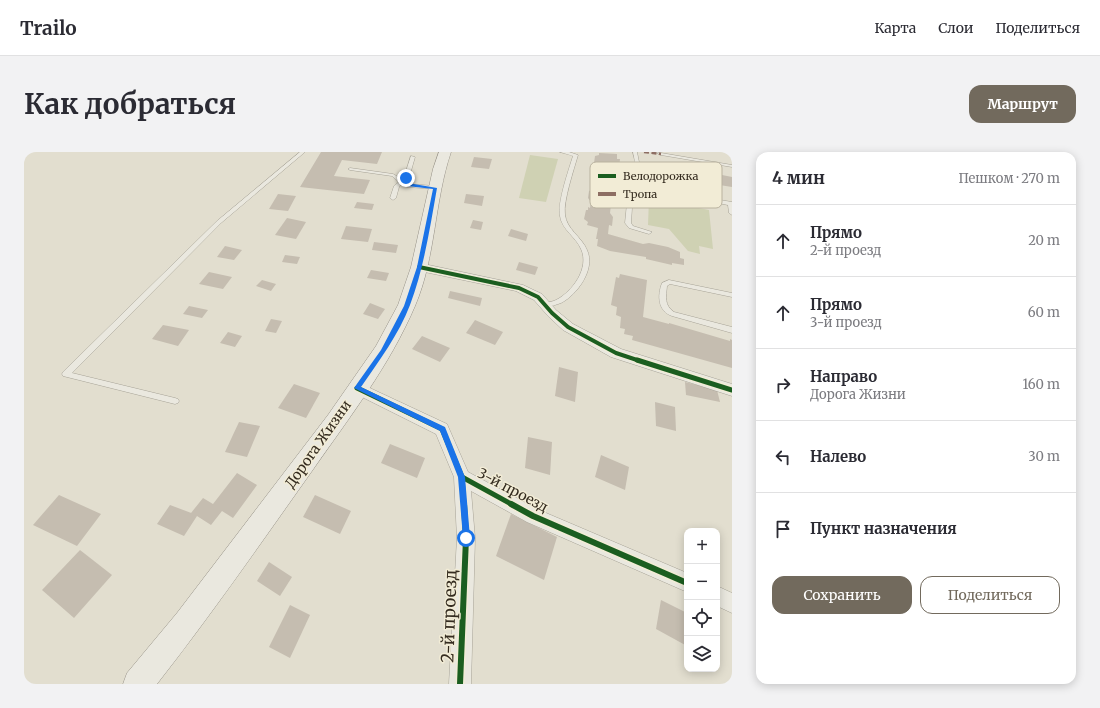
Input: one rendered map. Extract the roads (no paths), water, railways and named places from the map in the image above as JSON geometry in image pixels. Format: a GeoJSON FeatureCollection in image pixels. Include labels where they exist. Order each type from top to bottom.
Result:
{"type":"FeatureCollection","features":[{"type":"Feature","properties":{"kind":"main road","name":"Дорога Жизни"},"geometry":{"type":"LineString","coordinates":[[138,684],[187,623],[265,517],[335,421],[383,351],[407,306],[419,267],[435,188],[445,152]]}},
{"type":"Feature","properties":{"kind":"street"},"geometry":{"type":"LineString","coordinates":[[419,267],[519,288],[534,294],[552,313],[568,326],[616,353],[732,390]]}},
{"type":"Feature","properties":{"kind":"street","name":"3-й проезд"},"geometry":{"type":"LineString","coordinates":[[357,388],[442,429],[462,477],[533,516],[684,582]]}},
{"type":"Feature","properties":{"kind":"street","name":"2-й проезд"},"geometry":{"type":"LineString","coordinates":[[460,684],[466,538],[462,477]]}},
{"type":"Feature","properties":{"kind":"street"},"geometry":{"type":"LineString","coordinates":[[720,597],[732,603]]}},
{"type":"Feature","properties":{"kind":"lane"},"geometry":{"type":"LineString","coordinates":[[175,401],[66,374],[209,232],[269,179],[303,152]]}},
{"type":"Feature","properties":{"kind":"lane"},"geometry":{"type":"LineString","coordinates":[[546,305],[559,302],[570,293],[581,277],[587,263],[584,250],[570,232],[562,214],[578,153],[562,152]]}},
{"type":"Feature","properties":{"kind":"lane"},"geometry":{"type":"LineString","coordinates":[[635,152],[637,162]]}},
{"type":"Feature","properties":{"kind":"lane"},"geometry":{"type":"LineString","coordinates":[[657,152],[708,162]]}},
{"type":"Feature","properties":{"kind":"lane"},"geometry":{"type":"LineString","coordinates":[[393,198],[397,186],[406,178],[413,157]]}},
{"type":"Feature","properties":{"kind":"lane"},"geometry":{"type":"LineString","coordinates":[[722,164],[732,166]]}},
{"type":"Feature","properties":{"kind":"lane"},"geometry":{"type":"LineString","coordinates":[[350,169],[393,174],[407,185],[435,188]]}},
{"type":"Feature","properties":{"kind":"lane"},"geometry":{"type":"LineString","coordinates":[[731,204],[732,214]]}},
{"type":"Feature","properties":{"kind":"lane"},"geometry":{"type":"LineString","coordinates":[[629,208],[628,223],[631,227],[649,232]]}},
{"type":"Feature","properties":{"kind":"lane"},"geometry":{"type":"LineString","coordinates":[[732,295],[669,282],[664,285],[663,306],[665,311],[672,314],[732,330]]}}]}
